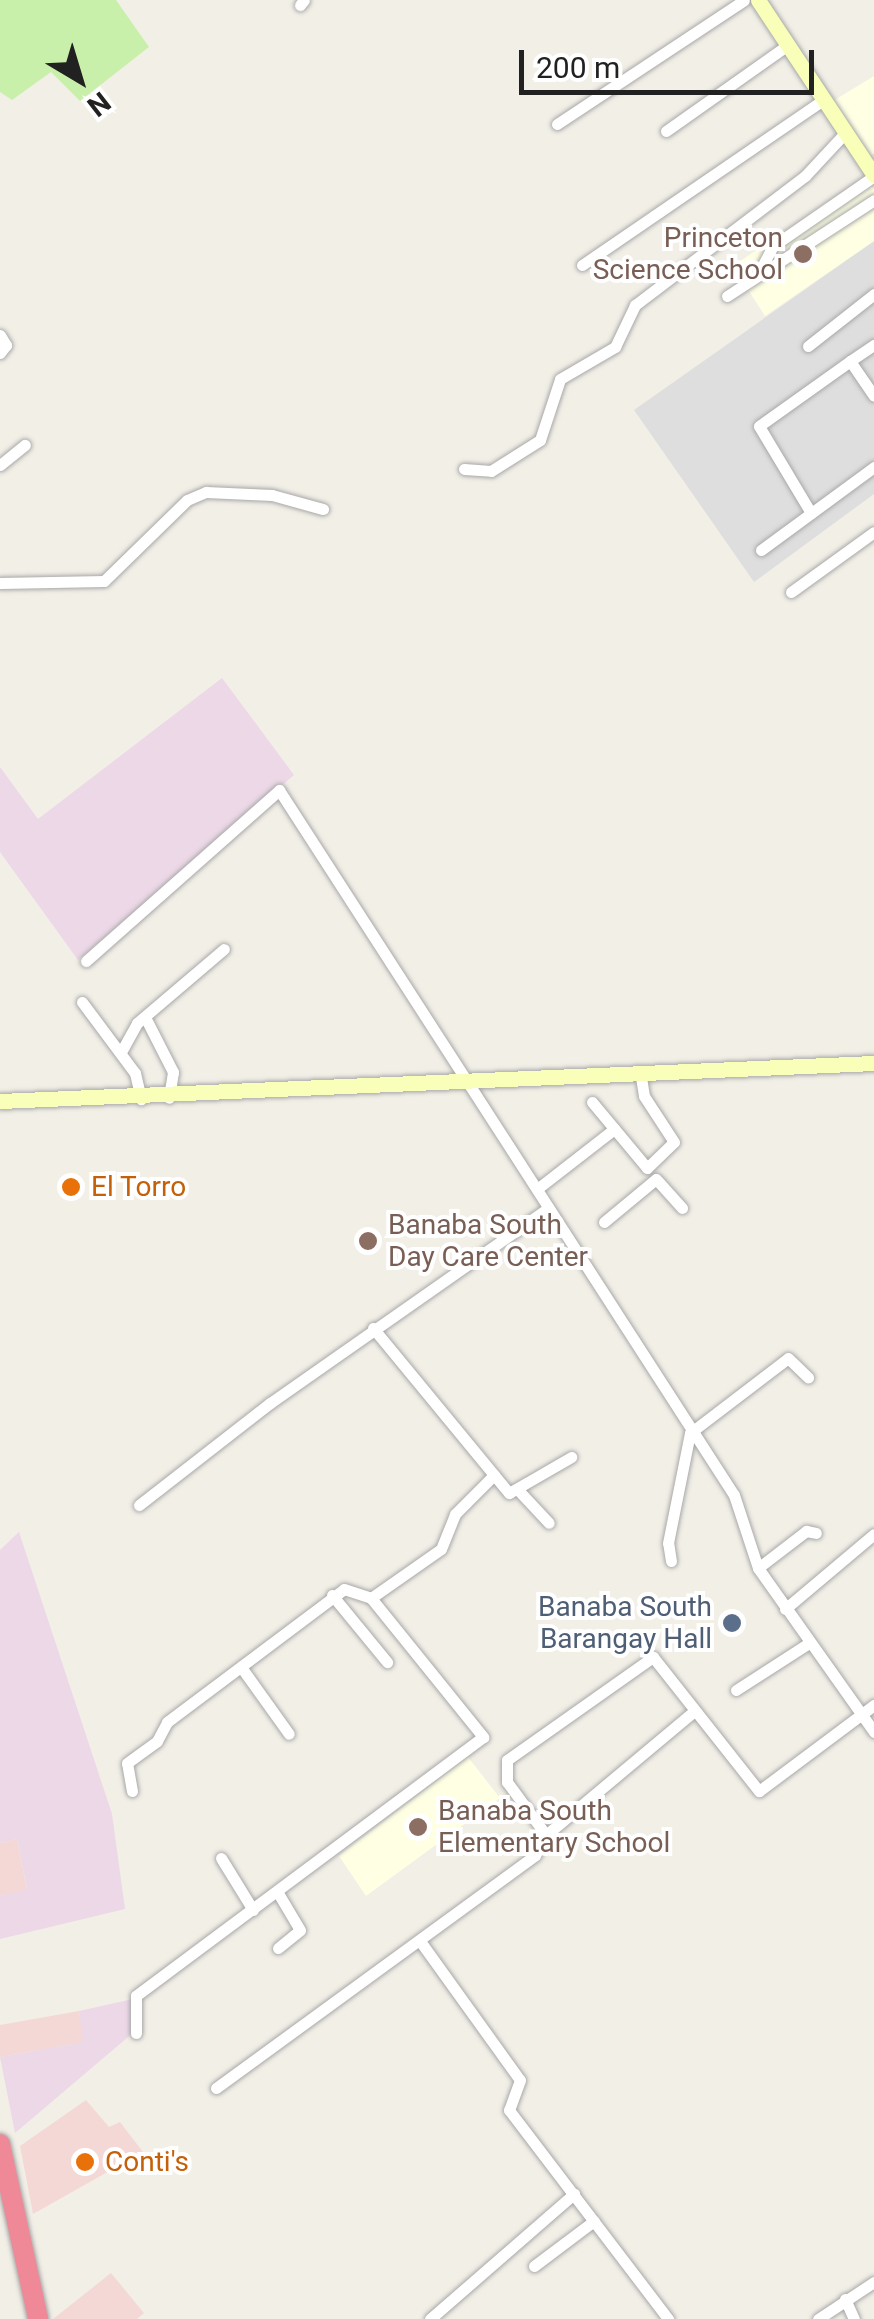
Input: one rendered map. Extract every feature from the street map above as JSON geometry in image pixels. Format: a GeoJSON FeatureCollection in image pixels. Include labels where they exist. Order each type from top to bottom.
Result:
{"type":"FeatureCollection","features":[{"type":"Feature","properties":{"kind":"highway"},"geometry":{"type":"LineString","coordinates":[[0,2144],[38,2319]]}},
{"type":"Feature","properties":{"kind":"street"},"geometry":{"type":"LineString","coordinates":[[557,124],[744,0]]}},
{"type":"Feature","properties":{"kind":"street"},"geometry":{"type":"LineString","coordinates":[[758,0],[874,176],[773,246],[758,274]]}},
{"type":"Feature","properties":{"kind":"street"},"geometry":{"type":"LineString","coordinates":[[666,131],[788,45]]}},
{"type":"Feature","properties":{"kind":"street"},"geometry":{"type":"LineString","coordinates":[[582,265],[824,99]]}},
{"type":"Feature","properties":{"kind":"street"},"geometry":{"type":"LineString","coordinates":[[464,469],[492,471],[540,440],[560,379],[615,348],[635,305],[805,176],[846,132]]}},
{"type":"Feature","properties":{"kind":"street"},"geometry":{"type":"LineString","coordinates":[[727,296],[758,274],[782,265],[874,200]]}},
{"type":"Feature","properties":{"kind":"street"},"geometry":{"type":"LineString","coordinates":[[808,346],[874,294]]}},
{"type":"Feature","properties":{"kind":"street"},"geometry":{"type":"LineString","coordinates":[[0,336],[6,345],[0,352]]}},
{"type":"Feature","properties":{"kind":"street"},"geometry":{"type":"LineString","coordinates":[[811,513],[759,426],[874,345]]}},
{"type":"Feature","properties":{"kind":"street"},"geometry":{"type":"LineString","coordinates":[[850,361],[874,396]]}},
{"type":"Feature","properties":{"kind":"street"},"geometry":{"type":"LineString","coordinates":[[0,465],[25,445]]}},
{"type":"Feature","properties":{"kind":"street"},"geometry":{"type":"LineString","coordinates":[[761,550],[874,467]]}},
{"type":"Feature","properties":{"kind":"street"},"geometry":{"type":"LineString","coordinates":[[0,582],[104,580],[187,500],[206,492],[272,495],[323,509]]}},
{"type":"Feature","properties":{"kind":"street"},"geometry":{"type":"LineString","coordinates":[[790,592],[874,532]]}},
{"type":"Feature","properties":{"kind":"street"},"geometry":{"type":"LineString","coordinates":[[86,961],[280,790],[468,1079],[690,1434],[734,1495],[758,1568],[874,1732]]}},
{"type":"Feature","properties":{"kind":"street"},"geometry":{"type":"LineString","coordinates":[[121,1052],[145,1017],[224,948]]}},
{"type":"Feature","properties":{"kind":"street"},"geometry":{"type":"LineString","coordinates":[[82,1002],[121,1052],[141,1099]]}},
{"type":"Feature","properties":{"kind":"street"},"geometry":{"type":"LineString","coordinates":[[145,1017],[174,1072],[170,1098]]}},
{"type":"Feature","properties":{"kind":"street"},"geometry":{"type":"LineString","coordinates":[[0,1101],[170,1098],[468,1079],[641,1076],[874,1063]]}},
{"type":"Feature","properties":{"kind":"street"},"geometry":{"type":"LineString","coordinates":[[604,1222],[652,1173],[674,1142],[644,1096],[641,1076]]}},
{"type":"Feature","properties":{"kind":"street"},"geometry":{"type":"LineString","coordinates":[[592,1102],[682,1208]]}},
{"type":"Feature","properties":{"kind":"street"},"geometry":{"type":"LineString","coordinates":[[537,1189],[614,1128]]}},
{"type":"Feature","properties":{"kind":"street"},"geometry":{"type":"LineString","coordinates":[[139,1505],[373,1328],[548,1208]]}},
{"type":"Feature","properties":{"kind":"street"},"geometry":{"type":"LineString","coordinates":[[373,1328],[509,1493],[520,1492],[571,1457]]}},
{"type":"Feature","properties":{"kind":"street"},"geometry":{"type":"LineString","coordinates":[[671,1561],[668,1544],[690,1434],[788,1358],[808,1376]]}},
{"type":"Feature","properties":{"kind":"street"},"geometry":{"type":"LineString","coordinates":[[371,1598],[441,1549],[455,1514],[494,1475]]}},
{"type":"Feature","properties":{"kind":"street"},"geometry":{"type":"LineString","coordinates":[[520,1492],[549,1524]]}},
{"type":"Feature","properties":{"kind":"street"},"geometry":{"type":"LineString","coordinates":[[758,1568],[806,1531],[816,1533]]}},
{"type":"Feature","properties":{"kind":"street"},"geometry":{"type":"LineString","coordinates":[[785,1609],[874,1534]]}},
{"type":"Feature","properties":{"kind":"street"},"geometry":{"type":"LineString","coordinates":[[132,1791],[127,1763],[154,1745],[167,1722],[332,1595],[352,1589],[371,1598],[483,1736],[136,1996],[136,2033]]}},
{"type":"Feature","properties":{"kind":"street"},"geometry":{"type":"LineString","coordinates":[[332,1595],[387,1662]]}},
{"type":"Feature","properties":{"kind":"street"},"geometry":{"type":"LineString","coordinates":[[736,1690],[810,1643]]}},
{"type":"Feature","properties":{"kind":"street"},"geometry":{"type":"LineString","coordinates":[[546,1835],[503,1772],[519,1749],[654,1657],[760,1791],[859,1711],[874,1705]]}},
{"type":"Feature","properties":{"kind":"street"},"geometry":{"type":"LineString","coordinates":[[240,1667],[289,1734]]}},
{"type":"Feature","properties":{"kind":"street"},"geometry":{"type":"LineString","coordinates":[[216,2088],[535,1856],[546,1835],[694,1712]]}},
{"type":"Feature","properties":{"kind":"street"},"geometry":{"type":"LineString","coordinates":[[221,1858],[253,1910]]}},
{"type":"Feature","properties":{"kind":"street"},"geometry":{"type":"LineString","coordinates":[[278,1893],[300,1930],[278,1948]]}},
{"type":"Feature","properties":{"kind":"street"},"geometry":{"type":"LineString","coordinates":[[420,1941],[520,2080],[509,2110],[668,2319]]}},
{"type":"Feature","properties":{"kind":"street"},"geometry":{"type":"LineString","coordinates":[[430,2319],[574,2194]]}},
{"type":"Feature","properties":{"kind":"street"},"geometry":{"type":"LineString","coordinates":[[534,2266],[594,2221]]}},
{"type":"Feature","properties":{"kind":"street"},"geometry":{"type":"LineString","coordinates":[[818,2319],[874,2282]]}},
{"type":"Feature","properties":{"kind":"street"},"geometry":{"type":"LineString","coordinates":[[845,2299],[854,2319]]}},
{"type":"Feature","properties":{"kind":"shaded area"},"geometry":{"type":"Polygon","coordinates":[[[874,76],[874,153],[870,156],[833,101],[874,76]]]}},
{"type":"Feature","properties":{"kind":"shaded area","name":"Princeton Science School"},"geometry":{"type":"Polygon","coordinates":[[[866,176],[874,189],[874,241],[765,316],[733,266],[866,176]]]}},
{"type":"Feature","properties":{"kind":"shaded area"},"geometry":{"type":"Polygon","coordinates":[[[874,241],[874,494],[754,582],[634,410],[874,241]]]}},
{"type":"Feature","properties":{"kind":"shaded area"},"geometry":{"type":"Polygon","coordinates":[[[222,678],[294,775],[78,960],[0,852],[0,767],[38,819],[222,678]]]}},
{"type":"Feature","properties":{"kind":"shaded area"},"geometry":{"type":"Polygon","coordinates":[[[19,1532],[112,1814],[125,1909],[0,1939],[0,1896],[27,1889],[17,1839],[0,1843],[0,1550],[19,1532]]]}},
{"type":"Feature","properties":{"kind":"shaded area","name":"Banaba South Elementary School"},"geometry":{"type":"Polygon","coordinates":[[[468,1757],[500,1798],[366,1896],[339,1856],[468,1757]]]}},
{"type":"Feature","properties":{"kind":"shaded area"},"geometry":{"type":"Polygon","coordinates":[[[17,1839],[27,1890],[0,1896],[0,1843],[17,1839]]]}},
{"type":"Feature","properties":{"kind":"shaded area"},"geometry":{"type":"Polygon","coordinates":[[[133,1999],[134,2032],[15,2133],[0,2057],[83,2042],[79,2011],[133,1999]]]}},
{"type":"Feature","properties":{"kind":"shaded area"},"geometry":{"type":"Polygon","coordinates":[[[79,2011],[84,2042],[0,2057],[0,2025],[79,2011]]]}},
{"type":"Feature","properties":{"kind":"shaded area","name":"Conti's"},"geometry":{"type":"Polygon","coordinates":[[[86,2100],[109,2127],[120,2122],[143,2152],[33,2214],[20,2146],[86,2100]]]}},
{"type":"Feature","properties":{"kind":"shaded area"},"geometry":{"type":"Polygon","coordinates":[[[111,2273],[144,2313],[137,2319],[53,2319],[111,2273]]]}},
{"type":"Feature","properties":{"kind":"green space"},"geometry":{"type":"Polygon","coordinates":[[[0,0],[116,0],[149,47],[80,101],[51,72],[12,100],[0,92],[0,0]]]}},
{"type":"Feature","properties":{"kind":"place","name":"Princeton Science School"},"geometry":{"type":"Point","coordinates":[803,254]}},
{"type":"Feature","properties":{"kind":"place","name":"El Torro"},"geometry":{"type":"Point","coordinates":[71,1187]}},
{"type":"Feature","properties":{"kind":"place","name":"Banaba South Day Care Center"},"geometry":{"type":"Point","coordinates":[368,1241]}},
{"type":"Feature","properties":{"kind":"place","name":"Banaba South Barangay Hall"},"geometry":{"type":"Point","coordinates":[732,1623]}},
{"type":"Feature","properties":{"kind":"place","name":"Banaba South Elementary School"},"geometry":{"type":"Point","coordinates":[418,1827]}},
{"type":"Feature","properties":{"kind":"place","name":"Conti's"},"geometry":{"type":"Point","coordinates":[85,2162]}}]}
